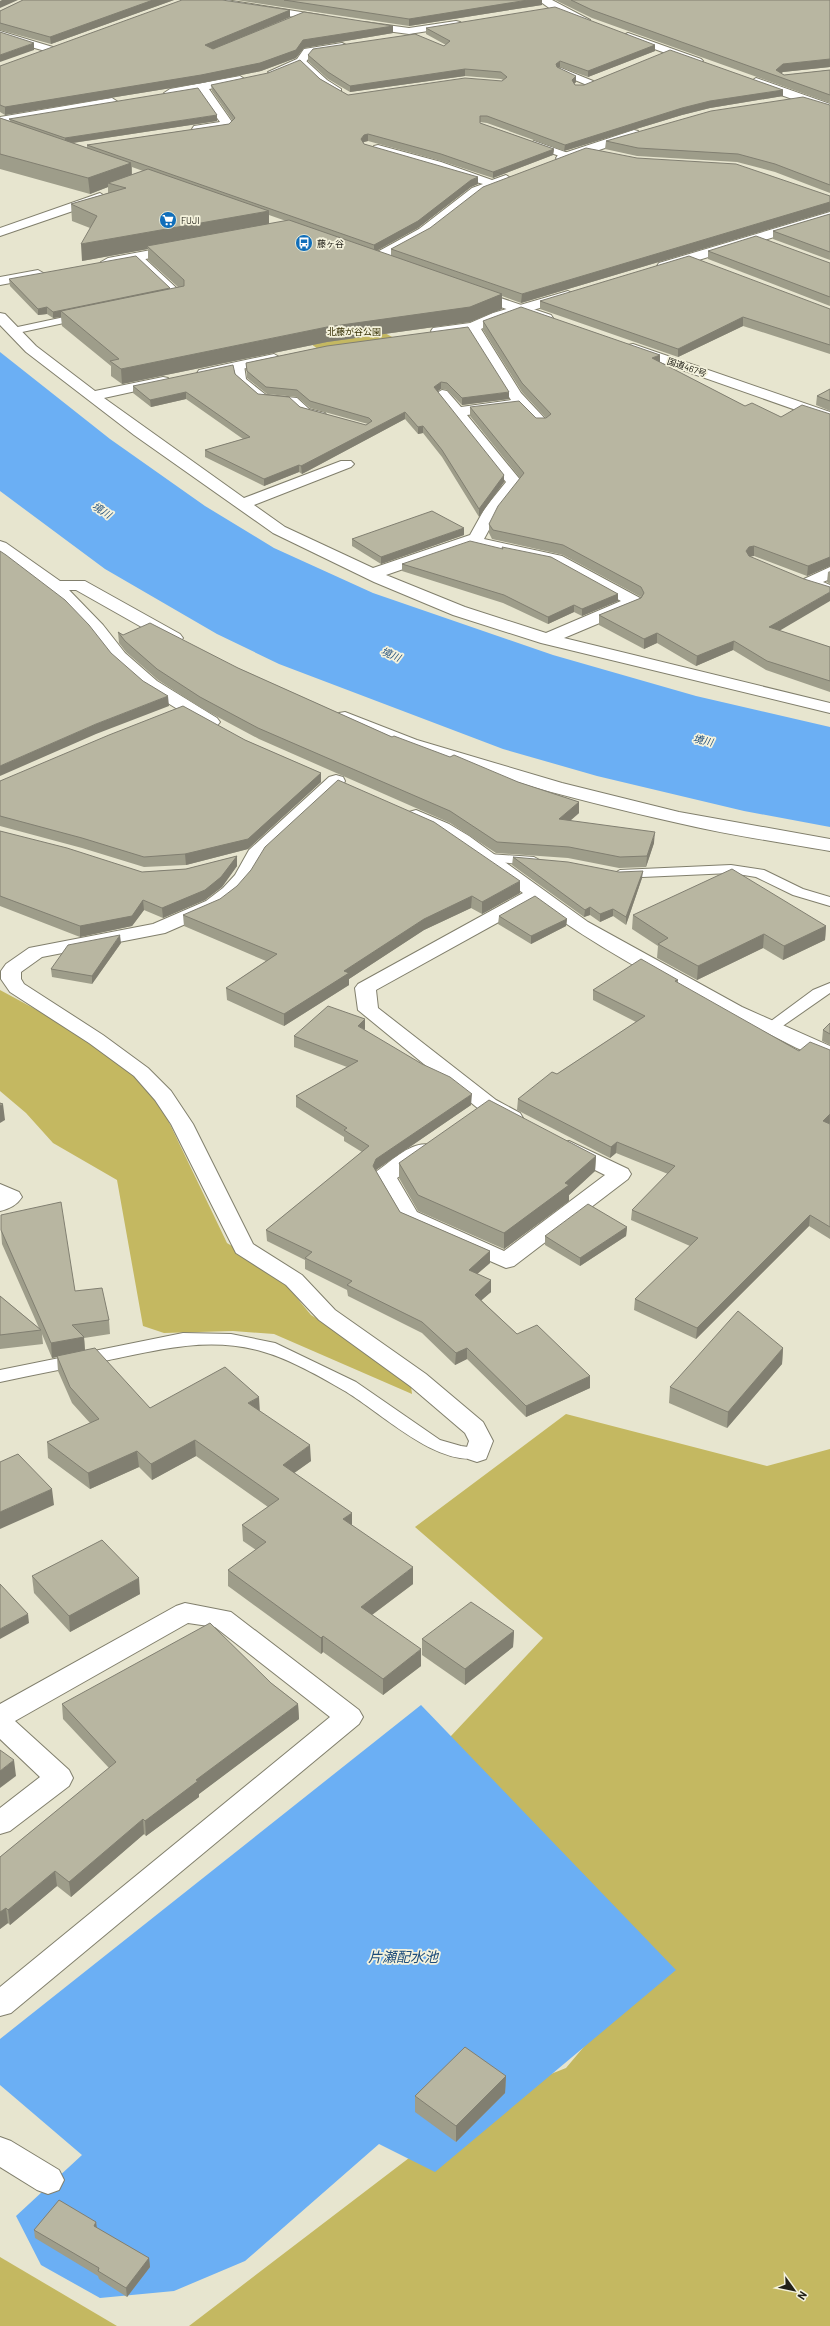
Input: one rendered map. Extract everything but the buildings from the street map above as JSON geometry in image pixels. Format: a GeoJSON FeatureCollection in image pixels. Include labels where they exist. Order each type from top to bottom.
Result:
{"type":"FeatureCollection","features":[{"type":"Feature","properties":{"kind":"main road"},"geometry":{"type":"LineString","coordinates":[[204,0],[334,21]]}},
{"type":"Feature","properties":{"kind":"main road"},"geometry":{"type":"LineString","coordinates":[[542,5],[556,8],[594,24]]}},
{"type":"Feature","properties":{"kind":"main road"},"geometry":{"type":"LineString","coordinates":[[386,39],[471,22]]}},
{"type":"Feature","properties":{"kind":"main road"},"geometry":{"type":"LineString","coordinates":[[350,23],[413,33],[430,42]]}},
{"type":"Feature","properties":{"kind":"main road"},"geometry":{"type":"LineString","coordinates":[[617,32],[706,64]]}},
{"type":"Feature","properties":{"kind":"main road"},"geometry":{"type":"LineString","coordinates":[[0,34],[52,50]]}},
{"type":"Feature","properties":{"kind":"main road"},"geometry":{"type":"LineString","coordinates":[[29,58],[66,44]]}},
{"type":"Feature","properties":{"kind":"main road"},"geometry":{"type":"LineString","coordinates":[[264,75],[300,61],[308,51],[356,44]]}},
{"type":"Feature","properties":{"kind":"main road"},"geometry":{"type":"LineString","coordinates":[[655,57],[669,51]]}},
{"type":"Feature","properties":{"kind":"main road"},"geometry":{"type":"LineString","coordinates":[[585,85],[604,77]]}},
{"type":"Feature","properties":{"kind":"main road"},"geometry":{"type":"LineString","coordinates":[[744,78],[830,108]]}},
{"type":"Feature","properties":{"kind":"main road"},"geometry":{"type":"LineString","coordinates":[[155,95],[249,79]]}},
{"type":"Feature","properties":{"kind":"main road"},"geometry":{"type":"LineString","coordinates":[[188,131],[228,125],[202,88]]}},
{"type":"Feature","properties":{"kind":"main road"},"geometry":{"type":"LineString","coordinates":[[780,102],[803,99]]}},
{"type":"Feature","properties":{"kind":"main road"},"geometry":{"type":"LineString","coordinates":[[0,121],[124,100]]}},
{"type":"Feature","properties":{"kind":"main road"},"geometry":{"type":"LineString","coordinates":[[0,128],[14,132]]}},
{"type":"Feature","properties":{"kind":"main road"},"geometry":{"type":"LineString","coordinates":[[552,162],[584,150],[646,131]]}},
{"type":"Feature","properties":{"kind":"main road"},"geometry":{"type":"LineString","coordinates":[[368,146],[437,164],[493,184]]}},
{"type":"Feature","properties":{"kind":"main road"},"geometry":{"type":"LineString","coordinates":[[584,150],[609,157]]}},
{"type":"Feature","properties":{"kind":"main road"},"geometry":{"type":"LineString","coordinates":[[375,259],[424,232],[466,198],[493,184],[518,174]]}},
{"type":"Feature","properties":{"kind":"main road"},"geometry":{"type":"LineString","coordinates":[[0,232],[111,193]]}},
{"type":"Feature","properties":{"kind":"main road"},"geometry":{"type":"LineString","coordinates":[[651,270],[830,216]]}},
{"type":"Feature","properties":{"kind":"main road"},"geometry":{"type":"LineString","coordinates":[[754,238],[775,246]]}},
{"type":"Feature","properties":{"kind":"main road"},"geometry":{"type":"LineString","coordinates":[[93,265],[192,247]]}},
{"type":"Feature","properties":{"kind":"main road"},"geometry":{"type":"LineString","coordinates":[[361,254],[390,264]]}},
{"type":"Feature","properties":{"kind":"main road"},"geometry":{"type":"LineString","coordinates":[[689,258],[711,267]]}},
{"type":"Feature","properties":{"kind":"main road"},"geometry":{"type":"LineString","coordinates":[[0,281],[55,271]]}},
{"type":"Feature","properties":{"kind":"main road"},"geometry":{"type":"LineString","coordinates":[[463,289],[559,322]]}},
{"type":"Feature","properties":{"kind":"main road"},"geometry":{"type":"LineString","coordinates":[[426,333],[473,327],[522,309],[582,291]]}},
{"type":"Feature","properties":{"kind":"main road"},"geometry":{"type":"LineString","coordinates":[[0,317],[31,349],[158,446],[279,530],[372,574],[459,611],[547,639],[830,708]]}},
{"type":"Feature","properties":{"kind":"main road"},"geometry":{"type":"LineString","coordinates":[[473,327],[515,395],[541,423]]}},
{"type":"Feature","properties":{"kind":"main road","name":"国道467号"},"geometry":{"type":"LineString","coordinates":[[619,344],[830,417]]}},
{"type":"Feature","properties":{"kind":"main road"},"geometry":{"type":"LineString","coordinates":[[189,376],[286,356]]}},
{"type":"Feature","properties":{"kind":"main road"},"geometry":{"type":"LineString","coordinates":[[93,396],[174,379]]}},
{"type":"Feature","properties":{"kind":"main road"},"geometry":{"type":"LineString","coordinates":[[372,574],[477,538],[483,524],[498,500],[514,482],[442,394]]}},
{"type":"Feature","properties":{"kind":"main road"},"geometry":{"type":"LineString","coordinates":[[457,412],[522,403]]}},
{"type":"Feature","properties":{"kind":"main road"},"geometry":{"type":"LineString","coordinates":[[243,504],[346,464]]}},
{"type":"Feature","properties":{"kind":"main road"},"geometry":{"type":"LineString","coordinates":[[470,541],[556,559],[568,564],[634,602],[547,639]]}},
{"type":"Feature","properties":{"kind":"main road"},"geometry":{"type":"LineString","coordinates":[[0,546],[56,586],[97,629],[119,657],[152,685],[185,707],[226,730]]}},
{"type":"Feature","properties":{"kind":"main road"},"geometry":{"type":"LineString","coordinates":[[830,572],[803,580],[830,591]]}},
{"type":"Feature","properties":{"kind":"main road"},"geometry":{"type":"LineString","coordinates":[[56,586],[78,585],[190,646]]}},
{"type":"Feature","properties":{"kind":"main road"},"geometry":{"type":"LineString","coordinates":[[164,716],[185,707]]}},
{"type":"Feature","properties":{"kind":"main road"},"geometry":{"type":"LineString","coordinates":[[332,711],[411,744],[555,787],[679,818],[830,844]]}},
{"type":"Feature","properties":{"kind":"main road"},"geometry":{"type":"LineString","coordinates":[[315,773],[343,784],[256,854],[239,882],[230,892],[213,905],[158,929],[36,952],[24,958],[16,965],[11,971],[11,979],[17,988],[96,1038],[141,1072],[163,1096],[182,1124],[244,1248],[294,1280],[327,1315],[418,1380],[474,1428],[481,1441],[477,1453]]}},
{"type":"Feature","properties":{"kind":"main road"},"geometry":{"type":"LineString","coordinates":[[399,808],[442,828],[488,858],[535,894],[581,926],[678,981],[830,1054]]}},
{"type":"Feature","properties":{"kind":"main road"},"geometry":{"type":"LineString","coordinates":[[235,859],[256,854]]}},
{"type":"Feature","properties":{"kind":"main road"},"geometry":{"type":"LineString","coordinates":[[530,1127],[488,1105],[368,1010],[365,988],[535,894]]}},
{"type":"Feature","properties":{"kind":"main road"},"geometry":{"type":"LineString","coordinates":[[469,1119],[488,1105]]}},
{"type":"Feature","properties":{"kind":"main road"},"geometry":{"type":"LineString","coordinates":[[437,1141],[385,1176],[409,1217],[506,1261],[620,1174],[550,1138]]}},
{"type":"Feature","properties":{"kind":"main road"},"geometry":{"type":"LineString","coordinates":[[0,1191],[11,1197],[0,1204]]}},
{"type":"Feature","properties":{"kind":"main road"},"geometry":{"type":"LineString","coordinates":[[0,1717],[185,1613],[222,1619],[349,1717],[0,2004]]}},
{"type":"Feature","properties":{"kind":"main road"},"geometry":{"type":"LineString","coordinates":[[0,1723],[59,1778],[0,1823]]}},
{"type":"Feature","properties":{"kind":"main road"},"geometry":{"type":"LineString","coordinates":[[0,2151],[48,2180]]}},
{"type":"Feature","properties":{"kind":"lane"},"geometry":{"type":"LineString","coordinates":[[290,22],[305,16]]}},
{"type":"Feature","properties":{"kind":"lane"},"geometry":{"type":"LineString","coordinates":[[300,61],[324,82],[348,97]]}},
{"type":"Feature","properties":{"kind":"lane"},"geometry":{"type":"LineString","coordinates":[[561,72],[585,85]]}},
{"type":"Feature","properties":{"kind":"lane"},"geometry":{"type":"LineString","coordinates":[[525,141],[568,156]]}},
{"type":"Feature","properties":{"kind":"lane"},"geometry":{"type":"LineString","coordinates":[[138,257],[180,297],[165,300]]}},
{"type":"Feature","properties":{"kind":"lane"},"geometry":{"type":"LineString","coordinates":[[13,330],[91,314]]}},
{"type":"Feature","properties":{"kind":"lane"},"geometry":{"type":"LineString","coordinates":[[239,365],[241,380],[263,398],[293,400],[305,410],[335,419]]}},
{"type":"Feature","properties":{"kind":"lane"},"geometry":{"type":"LineString","coordinates":[[488,858],[546,862]]}},
{"type":"Feature","properties":{"kind":"lane"},"geometry":{"type":"LineString","coordinates":[[605,871],[619,874],[731,869],[758,874],[798,892],[830,902]]}},
{"type":"Feature","properties":{"kind":"lane"},"geometry":{"type":"LineString","coordinates":[[772,1027],[818,993],[830,987]]}},
{"type":"Feature","properties":{"kind":"lane"},"geometry":{"type":"LineString","coordinates":[[0,1376],[183,1339],[230,1340],[269,1347],[305,1363],[350,1386],[434,1444],[461,1452],[477,1453]]}},
{"type":"Feature","properties":{"kind":"green space","name":"北藤が谷公園"},"geometry":{"type":"Polygon","coordinates":[[[357,318],[394,338],[318,349],[294,332],[357,318]]]}},
{"type":"Feature","properties":{"kind":"green space"},"geometry":{"type":"Polygon","coordinates":[[[0,990],[122,1056],[165,1114],[227,1243],[278,1275],[311,1315],[410,1378],[412,1394],[274,1334],[233,1331],[164,1333],[143,1326],[117,1180],[53,1143],[26,1113],[0,1091],[0,990]]]}},
{"type":"Feature","properties":{"kind":"green space"},"geometry":{"type":"Polygon","coordinates":[[[566,1414],[767,1466],[830,1449],[830,2326],[189,2326],[485,2100],[566,2068],[636,1985],[435,1753],[543,1638],[415,1527],[566,1414]]]}},
{"type":"Feature","properties":{"kind":"green space"},"geometry":{"type":"Polygon","coordinates":[[[0,2257],[117,2326],[0,2326],[0,2257]]]}},
{"type":"Feature","properties":{"kind":"water","name":"境川"},"geometry":{"type":"Polygon","coordinates":[[[0,352],[110,439],[205,506],[274,548],[373,593],[553,655],[696,696],[830,727],[830,827],[744,811],[597,776],[503,749],[279,664],[217,634],[105,569],[0,491],[0,352]]]}},
{"type":"Feature","properties":{"kind":"water","name":"片瀬配水池"},"geometry":{"type":"Polygon","coordinates":[[[421,1705],[676,1970],[435,2172],[379,2144],[245,2261],[174,2291],[100,2298],[41,2265],[16,2216],[82,2155],[0,2085],[0,2039],[421,1705]]]}},
{"type":"Feature","properties":{"kind":"place","name":"FUJI"},"geometry":{"type":"Point","coordinates":[168,220]}},
{"type":"Feature","properties":{"kind":"place","name":"藤ヶ谷"},"geometry":{"type":"Point","coordinates":[304,243]}}]}
